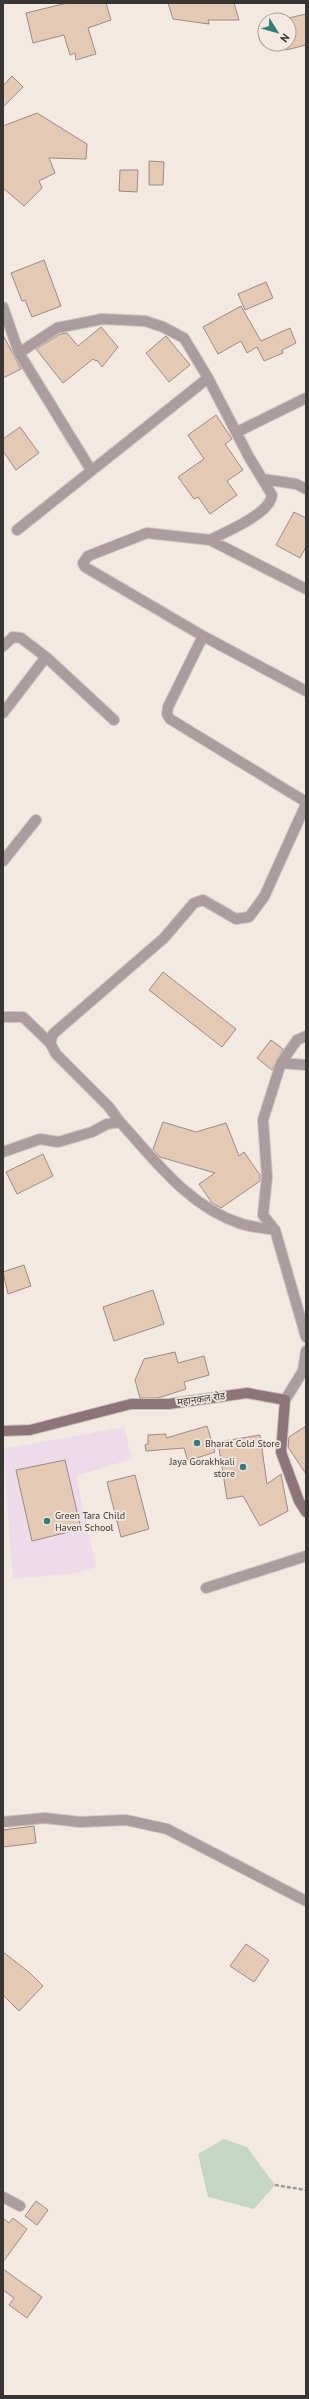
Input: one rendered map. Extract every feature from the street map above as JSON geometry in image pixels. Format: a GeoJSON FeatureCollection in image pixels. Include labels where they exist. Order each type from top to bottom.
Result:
{"type":"FeatureCollection","features":[{"type":"Feature","properties":{"kind":"main road","name":"महानकल रोड"},"geometry":{"type":"LineString","coordinates":[[3,1431],[30,1430],[131,1404],[168,1404],[247,1393],[285,1400]]}},
{"type":"Feature","properties":{"kind":"main road"},"geometry":{"type":"LineString","coordinates":[[285,1400],[282,1452],[299,1501],[306,1512]]}},
{"type":"Feature","properties":{"kind":"street"},"geometry":{"type":"LineString","coordinates":[[3,307],[7,338],[19,353],[91,470]]}},
{"type":"Feature","properties":{"kind":"street"},"geometry":{"type":"LineString","coordinates":[[19,353],[57,328],[102,319],[145,321],[163,327],[184,338],[208,378],[248,457],[272,495],[271,502],[262,512],[210,540]]}},
{"type":"Feature","properties":{"kind":"street"},"geometry":{"type":"LineString","coordinates":[[17,530],[208,378]]}},
{"type":"Feature","properties":{"kind":"street"},"geometry":{"type":"LineString","coordinates":[[236,432],[306,398]]}},
{"type":"Feature","properties":{"kind":"street"},"geometry":{"type":"LineString","coordinates":[[263,479],[296,484],[306,489]]}},
{"type":"Feature","properties":{"kind":"street"},"geometry":{"type":"LineString","coordinates":[[306,589],[210,540],[147,533],[88,556],[83,563],[85,567],[203,636],[306,691]]}},
{"type":"Feature","properties":{"kind":"street"},"geometry":{"type":"LineString","coordinates":[[50,1043],[53,1034],[164,938],[194,903],[203,900],[236,919],[249,917],[264,897],[306,803],[170,719],[167,714],[168,708],[203,636]]}},
{"type":"Feature","properties":{"kind":"street"},"geometry":{"type":"LineString","coordinates":[[3,646],[12,637],[21,638],[46,657],[114,720]]}},
{"type":"Feature","properties":{"kind":"street"},"geometry":{"type":"LineString","coordinates":[[3,713],[46,657]]}},
{"type":"Feature","properties":{"kind":"street"},"geometry":{"type":"LineString","coordinates":[[3,861],[36,820]]}},
{"type":"Feature","properties":{"kind":"street"},"geometry":{"type":"LineString","coordinates":[[3,1017],[23,1017],[50,1043],[56,1054],[109,1107],[120,1122],[179,1188],[218,1215],[239,1224],[275,1230]]}},
{"type":"Feature","properties":{"kind":"street"},"geometry":{"type":"LineString","coordinates":[[306,1036],[297,1040],[280,1064],[263,1120],[267,1177],[263,1216],[275,1230],[306,1337]]}},
{"type":"Feature","properties":{"kind":"street"},"geometry":{"type":"LineString","coordinates":[[280,1064],[306,1065]]}},
{"type":"Feature","properties":{"kind":"street"},"geometry":{"type":"LineString","coordinates":[[3,1152],[40,1139],[58,1142],[92,1132],[107,1124],[120,1122]]}},
{"type":"Feature","properties":{"kind":"street"},"geometry":{"type":"LineString","coordinates":[[285,1400],[303,1371],[306,1351]]}},
{"type":"Feature","properties":{"kind":"street"},"geometry":{"type":"LineString","coordinates":[[206,1588],[306,1556]]}},
{"type":"Feature","properties":{"kind":"street"},"geometry":{"type":"LineString","coordinates":[[3,1822],[45,1818],[80,1822],[126,1820],[167,1829],[306,1901]]}},
{"type":"Feature","properties":{"kind":"street"},"geometry":{"type":"LineString","coordinates":[[3,2197],[20,2206]]}},
{"type":"Feature","properties":{"kind":"path"},"geometry":{"type":"LineString","coordinates":[[276,2185],[306,2190]]}},
{"type":"Feature","properties":{"kind":"shaded area","name":"Green Tara Child Haven School"},"geometry":{"type":"Polygon","coordinates":[[[124,1427],[132,1459],[76,1476],[96,1567],[76,1573],[13,1579],[3,1449],[124,1427]]]}},
{"type":"Feature","properties":{"kind":"green space"},"geometry":{"type":"Polygon","coordinates":[[[224,2139],[247,2147],[275,2185],[254,2209],[208,2197],[198,2154],[224,2139]]]}},
{"type":"Feature","properties":{"kind":"building"},"geometry":{"type":"Polygon","coordinates":[[[67,3],[106,3],[111,20],[88,28],[96,54],[76,60],[75,53],[70,55],[64,35],[33,43],[26,13],[67,3]]]}},
{"type":"Feature","properties":{"kind":"building"},"geometry":{"type":"Polygon","coordinates":[[[168,3],[234,3],[239,20],[208,20],[209,24],[173,19],[168,3]]]}},
{"type":"Feature","properties":{"kind":"building"},"geometry":{"type":"Polygon","coordinates":[[[306,14],[306,45],[297,47],[297,16],[306,14]]]}},
{"type":"Feature","properties":{"kind":"building"},"geometry":{"type":"Polygon","coordinates":[[[12,76],[23,87],[3,107],[3,86],[12,76]]]}},
{"type":"Feature","properties":{"kind":"building"},"geometry":{"type":"Polygon","coordinates":[[[37,113],[87,144],[86,159],[49,158],[55,173],[39,181],[42,188],[24,206],[3,188],[3,126],[37,113]]]}},
{"type":"Feature","properties":{"kind":"building"},"geometry":{"type":"Polygon","coordinates":[[[149,161],[164,162],[163,185],[149,185],[149,161]]]}},
{"type":"Feature","properties":{"kind":"building"},"geometry":{"type":"Polygon","coordinates":[[[120,170],[138,170],[137,192],[119,191],[120,170]]]}},
{"type":"Feature","properties":{"kind":"building"},"geometry":{"type":"Polygon","coordinates":[[[44,260],[61,306],[32,317],[25,300],[22,301],[11,273],[44,260]]]}},
{"type":"Feature","properties":{"kind":"building"},"geometry":{"type":"Polygon","coordinates":[[[266,282],[273,298],[245,310],[238,294],[266,282]]]}},
{"type":"Feature","properties":{"kind":"building"},"geometry":{"type":"Polygon","coordinates":[[[241,306],[261,341],[290,328],[296,343],[282,350],[283,353],[264,361],[257,347],[247,353],[241,341],[218,354],[203,327],[241,306]]]}},
{"type":"Feature","properties":{"kind":"building"},"geometry":{"type":"Polygon","coordinates":[[[101,327],[118,347],[102,367],[97,360],[96,361],[93,359],[63,383],[36,349],[60,334],[67,333],[78,346],[101,327]]]}},
{"type":"Feature","properties":{"kind":"building"},"geometry":{"type":"Polygon","coordinates":[[[3,335],[21,369],[3,378],[3,335]]]}},
{"type":"Feature","properties":{"kind":"building"},"geometry":{"type":"Polygon","coordinates":[[[166,336],[190,365],[169,382],[146,353],[166,336]]]}},
{"type":"Feature","properties":{"kind":"building"},"geometry":{"type":"Polygon","coordinates":[[[216,415],[232,439],[225,444],[243,470],[227,481],[237,495],[210,514],[198,497],[194,499],[178,477],[204,459],[188,435],[216,415]]]}},
{"type":"Feature","properties":{"kind":"building"},"geometry":{"type":"Polygon","coordinates":[[[20,427],[39,453],[16,470],[3,451],[3,439],[20,427]]]}},
{"type":"Feature","properties":{"kind":"building"},"geometry":{"type":"Polygon","coordinates":[[[294,512],[306,518],[306,547],[300,558],[276,545],[294,512]]]}},
{"type":"Feature","properties":{"kind":"building"},"geometry":{"type":"Polygon","coordinates":[[[163,972],[236,1029],[222,1047],[149,990],[163,972]]]}},
{"type":"Feature","properties":{"kind":"building"},"geometry":{"type":"Polygon","coordinates":[[[271,1040],[283,1049],[272,1070],[257,1058],[271,1040]]]}},
{"type":"Feature","properties":{"kind":"building"},"geometry":{"type":"Polygon","coordinates":[[[163,1122],[196,1132],[226,1123],[239,1156],[244,1152],[260,1175],[260,1181],[221,1208],[212,1203],[199,1184],[215,1173],[160,1157],[153,1149],[163,1122]]]}},
{"type":"Feature","properties":{"kind":"building"},"geometry":{"type":"Polygon","coordinates":[[[43,1154],[53,1176],[17,1194],[6,1172],[43,1154]]]}},
{"type":"Feature","properties":{"kind":"building"},"geometry":{"type":"Polygon","coordinates":[[[24,1265],[31,1286],[8,1294],[3,1272],[24,1265]]]}},
{"type":"Feature","properties":{"kind":"building"},"geometry":{"type":"Polygon","coordinates":[[[153,1290],[164,1324],[114,1341],[103,1307],[153,1290]]]}},
{"type":"Feature","properties":{"kind":"building"},"geometry":{"type":"Polygon","coordinates":[[[175,1352],[178,1363],[204,1356],[209,1375],[184,1382],[186,1389],[158,1398],[140,1398],[135,1380],[144,1359],[175,1352]]]}},
{"type":"Feature","properties":{"kind":"building","name":"Bharat Cold Store"},"geometry":{"type":"Polygon","coordinates":[[[207,1426],[215,1452],[188,1461],[184,1448],[146,1451],[145,1445],[148,1444],[148,1435],[166,1434],[166,1438],[207,1426]]]}},
{"type":"Feature","properties":{"kind":"building"},"geometry":{"type":"Polygon","coordinates":[[[306,1426],[306,1474],[288,1447],[289,1437],[306,1426]]]}},
{"type":"Feature","properties":{"kind":"building","name":"Jaya Gorakhkali store"},"geometry":{"type":"Polygon","coordinates":[[[260,1435],[267,1484],[281,1474],[288,1511],[260,1526],[243,1496],[227,1499],[218,1442],[260,1435]]]}},
{"type":"Feature","properties":{"kind":"building"},"geometry":{"type":"Polygon","coordinates":[[[65,1460],[81,1529],[32,1541],[16,1470],[65,1460]]]}},
{"type":"Feature","properties":{"kind":"building"},"geometry":{"type":"Polygon","coordinates":[[[135,1475],[149,1529],[121,1537],[107,1482],[135,1475]]]}},
{"type":"Feature","properties":{"kind":"building"},"geometry":{"type":"Polygon","coordinates":[[[34,1826],[36,1843],[3,1847],[3,1830],[34,1826]]]}},
{"type":"Feature","properties":{"kind":"building"},"geometry":{"type":"Polygon","coordinates":[[[246,1944],[269,1960],[254,1982],[230,1966],[246,1944]]]}},
{"type":"Feature","properties":{"kind":"building"},"geometry":{"type":"Polygon","coordinates":[[[3,1952],[30,1973],[43,1986],[19,2011],[3,1995],[3,1952]]]}},
{"type":"Feature","properties":{"kind":"building"},"geometry":{"type":"Polygon","coordinates":[[[36,2201],[48,2210],[37,2225],[25,2216],[36,2201]]]}},
{"type":"Feature","properties":{"kind":"building"},"geometry":{"type":"Polygon","coordinates":[[[3,2218],[9,2223],[13,2218],[27,2229],[3,2262],[3,2218]]]}},
{"type":"Feature","properties":{"kind":"building"},"geometry":{"type":"Polygon","coordinates":[[[3,2269],[42,2297],[27,2318],[9,2305],[14,2298],[3,2290],[3,2269]]]}},
{"type":"Feature","properties":{"kind":"place","name":"Bharat Cold Store"},"geometry":{"type":"Point","coordinates":[197,1443]}},
{"type":"Feature","properties":{"kind":"place","name":"Jaya Gorakhkali store"},"geometry":{"type":"Point","coordinates":[243,1467]}},
{"type":"Feature","properties":{"kind":"place","name":"Green Tara Child Haven School"},"geometry":{"type":"Point","coordinates":[47,1521]}}]}
